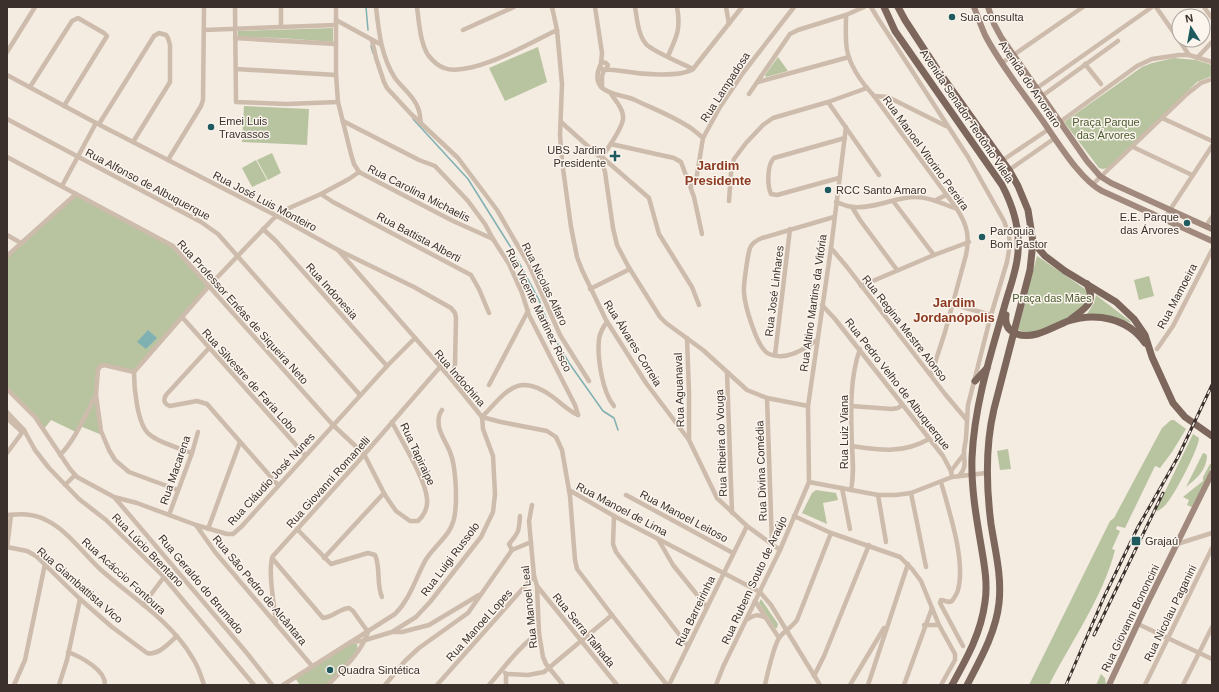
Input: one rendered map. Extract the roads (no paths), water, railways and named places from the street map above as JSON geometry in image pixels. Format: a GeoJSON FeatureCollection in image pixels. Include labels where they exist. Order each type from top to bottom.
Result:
{"type":"FeatureCollection","features":[{"type":"Feature","properties":{"kind":"main road","name":"Avenida Senador Teotônio Vilela"},"geometry":{"type":"LineString","coordinates":[[884,7],[895,31],[995,174],[1006,194],[1016,222],[1018,237],[1016,264],[978,404],[974,429],[972,476],[976,518],[985,574],[986,600],[982,622],[975,642],[952,685]]}},
{"type":"Feature","properties":{"kind":"main road","name":"Avenida Senador Teotônio Vilela"},"geometry":{"type":"LineString","coordinates":[[898,7],[937,69],[1009,170],[1025,202],[1033,242],[1029,275],[991,423],[986,474],[988,503],[1000,580],[999,604],[991,634],[967,685]]}},
{"type":"Feature","properties":{"kind":"main road"},"geometry":{"type":"LineString","coordinates":[[1033,242],[1045,256],[1065,271],[1116,302],[1134,319],[1145,335],[1149,350],[1173,403],[1185,417],[1212,436]]}},
{"type":"Feature","properties":{"kind":"main road"},"geometry":{"type":"LineString","coordinates":[[1069,321],[1090,301],[1091,295],[1087,284]]}},
{"type":"Feature","properties":{"kind":"main road"},"geometry":{"type":"LineString","coordinates":[[1010,288],[1010,298],[1005,322],[1007,328],[1013,333],[1028,335],[1037,334],[1069,321],[1094,317],[1120,322],[1130,327],[1138,334],[1149,350]]}},
{"type":"Feature","properties":{"kind":"main road"},"geometry":{"type":"LineString","coordinates":[[974,381],[989,366]]}},
{"type":"Feature","properties":{"kind":"street"},"geometry":{"type":"LineString","coordinates":[[7,52],[35,7]]}},
{"type":"Feature","properties":{"kind":"street"},"geometry":{"type":"LineString","coordinates":[[168,160],[203,102],[204,7]]}},
{"type":"Feature","properties":{"kind":"street"},"geometry":{"type":"LineString","coordinates":[[235,7],[236,102],[287,104],[338,102]]}},
{"type":"Feature","properties":{"kind":"street"},"geometry":{"type":"LineString","coordinates":[[281,7],[281,27]]}},
{"type":"Feature","properties":{"kind":"street"},"geometry":{"type":"LineString","coordinates":[[336,7],[336,75],[338,102],[351,154],[359,172]]}},
{"type":"Feature","properties":{"kind":"street"},"geometry":{"type":"LineString","coordinates":[[376,7],[380,44],[395,78],[416,103],[419,110],[421,123]]}},
{"type":"Feature","properties":{"kind":"street"},"geometry":{"type":"LineString","coordinates":[[417,7],[425,49],[428,55],[436,63],[449,69],[465,69],[485,64],[556,30]]}},
{"type":"Feature","properties":{"kind":"street"},"geometry":{"type":"LineString","coordinates":[[463,30],[514,7]]}},
{"type":"Feature","properties":{"kind":"street","name":"Rua Álvares Correia"},"geometry":{"type":"LineString","coordinates":[[552,7],[562,84],[560,135],[561,155],[571,227],[579,264],[607,322],[646,383],[689,440],[717,498],[747,526],[780,550]]}},
{"type":"Feature","properties":{"kind":"street"},"geometry":{"type":"LineString","coordinates":[[595,7],[604,66],[602,88],[611,94],[634,100],[676,119],[687,125],[703,138]]}},
{"type":"Feature","properties":{"kind":"street"},"geometry":{"type":"LineString","coordinates":[[635,7],[639,28],[646,43],[652,48],[693,69]]}},
{"type":"Feature","properties":{"kind":"street"},"geometry":{"type":"LineString","coordinates":[[668,56],[679,27],[677,7]]}},
{"type":"Feature","properties":{"kind":"street"},"geometry":{"type":"LineString","coordinates":[[726,7],[729,24]]}},
{"type":"Feature","properties":{"kind":"street"},"geometry":{"type":"LineString","coordinates":[[604,66],[615,70],[634,73],[683,73],[693,69],[742,7]]}},
{"type":"Feature","properties":{"kind":"street","name":"Rua Lampadosa"},"geometry":{"type":"LineString","coordinates":[[691,186],[696,181],[703,138],[734,84],[794,7]]}},
{"type":"Feature","properties":{"kind":"street"},"geometry":{"type":"LineString","coordinates":[[749,94],[790,34],[798,30],[846,15],[864,7]]}},
{"type":"Feature","properties":{"kind":"street"},"geometry":{"type":"LineString","coordinates":[[871,7],[966,153],[1004,221],[1009,235],[1009,251],[974,381],[966,419],[965,461],[959,476]]}},
{"type":"Feature","properties":{"kind":"street","name":"Avenida do Arvoreiro"},"geometry":{"type":"LineString","coordinates":[[974,7],[986,36],[1002,63],[1055,138],[1081,173],[1092,185],[1102,192],[1212,241]]}},
{"type":"Feature","properties":{"kind":"street","name":"Avenida do Arvoreiro"},"geometry":{"type":"LineString","coordinates":[[988,7],[994,24],[1013,55],[1087,161],[1102,177],[1115,185],[1209,227]]}},
{"type":"Feature","properties":{"kind":"street"},"geometry":{"type":"LineString","coordinates":[[1002,63],[1083,7]]}},
{"type":"Feature","properties":{"kind":"street"},"geometry":{"type":"LineString","coordinates":[[1037,88],[1152,7]]}},
{"type":"Feature","properties":{"kind":"street"},"geometry":{"type":"LineString","coordinates":[[1156,7],[1171,29]]}},
{"type":"Feature","properties":{"kind":"street"},"geometry":{"type":"LineString","coordinates":[[1204,7],[1212,18]]}},
{"type":"Feature","properties":{"kind":"street","name":"Rua Manoel Vitorino Pereira"},"geometry":{"type":"LineString","coordinates":[[846,15],[846,32],[849,57],[867,88],[957,209],[966,226],[969,242],[931,376]]}},
{"type":"Feature","properties":{"kind":"street"},"geometry":{"type":"LineString","coordinates":[[30,87],[73,19],[78,18],[104,32],[107,36],[64,106]]}},
{"type":"Feature","properties":{"kind":"street"},"geometry":{"type":"LineString","coordinates":[[204,30],[281,27],[336,22],[380,44]]}},
{"type":"Feature","properties":{"kind":"street"},"geometry":{"type":"LineString","coordinates":[[62,186],[97,123],[154,36],[159,33],[166,35],[170,45],[170,82],[132,142]]}},
{"type":"Feature","properties":{"kind":"street"},"geometry":{"type":"LineString","coordinates":[[235,38],[336,44]]}},
{"type":"Feature","properties":{"kind":"street","name":"Rua Nicolas Alfaro"},"geometry":{"type":"LineString","coordinates":[[372,40],[384,82],[390,91],[458,158],[497,210],[529,265],[560,335],[589,381]]}},
{"type":"Feature","properties":{"kind":"street"},"geometry":{"type":"LineString","coordinates":[[1042,96],[1118,41]]}},
{"type":"Feature","properties":{"kind":"street"},"geometry":{"type":"LineString","coordinates":[[1197,58],[1212,42]]}},
{"type":"Feature","properties":{"kind":"street"},"geometry":{"type":"LineString","coordinates":[[1184,48],[1189,55]]}},
{"type":"Feature","properties":{"kind":"street"},"geometry":{"type":"LineString","coordinates":[[1060,122],[1144,63],[1172,55],[1189,55],[1212,62]]}},
{"type":"Feature","properties":{"kind":"street"},"geometry":{"type":"LineString","coordinates":[[758,82],[849,57]]}},
{"type":"Feature","properties":{"kind":"street"},"geometry":{"type":"LineString","coordinates":[[1085,64],[1101,84]]}},
{"type":"Feature","properties":{"kind":"street"},"geometry":{"type":"LineString","coordinates":[[236,69],[336,75]]}},
{"type":"Feature","properties":{"kind":"street","name":"Rua José Luis Monteiro"},"geometry":{"type":"LineString","coordinates":[[7,75],[132,142],[277,216],[338,250],[414,287],[451,308],[454,311],[456,318],[455,365],[452,380]]}},
{"type":"Feature","properties":{"kind":"street"},"geometry":{"type":"LineString","coordinates":[[1092,185],[1201,82],[1212,79]]}},
{"type":"Feature","properties":{"kind":"street"},"geometry":{"type":"LineString","coordinates":[[729,201],[730,173],[734,159],[739,151],[763,125],[773,118],[828,102],[867,88]]}},
{"type":"Feature","properties":{"kind":"street"},"geometry":{"type":"LineString","coordinates":[[611,94],[622,111],[623,119],[602,158],[615,238],[617,245],[630,269],[660,317],[703,350],[747,390],[767,398],[808,406]]}},
{"type":"Feature","properties":{"kind":"street"},"geometry":{"type":"LineString","coordinates":[[874,96],[894,100],[948,126]]}},
{"type":"Feature","properties":{"kind":"street"},"geometry":{"type":"LineString","coordinates":[[828,102],[879,175]]}},
{"type":"Feature","properties":{"kind":"street"},"geometry":{"type":"LineString","coordinates":[[1162,118],[1212,141]]}},
{"type":"Feature","properties":{"kind":"street","name":"Rua Alfonso de Albuquerque"},"geometry":{"type":"LineString","coordinates":[[7,119],[201,222],[218,234],[360,395]]}},
{"type":"Feature","properties":{"kind":"street","name":"Rua Vicente Martinez Risco"},"geometry":{"type":"LineString","coordinates":[[343,121],[419,160],[435,166],[477,212],[486,224],[493,239],[509,264],[528,311],[576,405],[578,415],[544,390],[528,384],[521,384],[508,391],[482,417]]}},
{"type":"Feature","properties":{"kind":"street"},"geometry":{"type":"LineString","coordinates":[[561,122],[648,198],[659,234],[692,287],[699,305]]}},
{"type":"Feature","properties":{"kind":"street","name":"Rua Altino Martins da Vitória"},"geometry":{"type":"LineString","coordinates":[[809,482],[808,406],[831,248],[846,127]]}},
{"type":"Feature","properties":{"kind":"street"},"geometry":{"type":"LineString","coordinates":[[1003,160],[1049,129]]}},
{"type":"Feature","properties":{"kind":"street"},"geometry":{"type":"LineString","coordinates":[[839,178],[777,195],[771,194],[768,178],[771,162],[774,158],[844,138]]}},
{"type":"Feature","properties":{"kind":"street"},"geometry":{"type":"LineString","coordinates":[[1009,170],[1055,138]]}},
{"type":"Feature","properties":{"kind":"street"},"geometry":{"type":"LineString","coordinates":[[610,144],[677,159],[682,163],[691,186],[702,234]]}},
{"type":"Feature","properties":{"kind":"street"},"geometry":{"type":"LineString","coordinates":[[1164,219],[1212,146]]}},
{"type":"Feature","properties":{"kind":"street"},"geometry":{"type":"LineString","coordinates":[[1133,147],[1192,175]]}},
{"type":"Feature","properties":{"kind":"street","name":"Rua Professor Enéas de Siqueira Neto"},"geometry":{"type":"LineString","coordinates":[[7,158],[169,242],[333,425],[364,454]]}},
{"type":"Feature","properties":{"kind":"street","name":"Rua Carolina Michaelis"},"geometry":{"type":"LineString","coordinates":[[134,372],[209,286],[277,216],[291,207],[321,194],[349,179],[359,172],[493,239]]}},
{"type":"Feature","properties":{"kind":"street"},"geometry":{"type":"LineString","coordinates":[[7,256],[76,194]]}},
{"type":"Feature","properties":{"kind":"street","name":"Rua Battista Alberti"},"geometry":{"type":"LineString","coordinates":[[321,194],[471,275],[489,313]]}},
{"type":"Feature","properties":{"kind":"street"},"geometry":{"type":"LineString","coordinates":[[936,200],[946,195]]}},
{"type":"Feature","properties":{"kind":"street"},"geometry":{"type":"LineString","coordinates":[[836,202],[852,207],[860,207],[914,197],[936,200],[957,209]]}},
{"type":"Feature","properties":{"kind":"street"},"geometry":{"type":"LineString","coordinates":[[893,201],[934,255]]}},
{"type":"Feature","properties":{"kind":"street"},"geometry":{"type":"LineString","coordinates":[[852,207],[897,270]]}},
{"type":"Feature","properties":{"kind":"street"},"geometry":{"type":"LineString","coordinates":[[817,340],[795,353],[788,355],[775,355],[765,352],[759,344],[744,290],[749,254],[752,244],[762,238],[834,216]]}},
{"type":"Feature","properties":{"kind":"street"},"geometry":{"type":"LineString","coordinates":[[1209,227],[1212,217]]}},
{"type":"Feature","properties":{"kind":"street","name":"Rua Indonesia"},"geometry":{"type":"LineString","coordinates":[[263,229],[276,241],[387,366]]}},
{"type":"Feature","properties":{"kind":"street","name":"Rua José Linhares"},"geometry":{"type":"LineString","coordinates":[[775,355],[790,229]]}},
{"type":"Feature","properties":{"kind":"street"},"geometry":{"type":"LineString","coordinates":[[7,235],[21,243]]}},
{"type":"Feature","properties":{"kind":"street"},"geometry":{"type":"LineString","coordinates":[[861,286],[897,270],[969,242]]}},
{"type":"Feature","properties":{"kind":"street","name":"Rua Regina Mestre Alonso"},"geometry":{"type":"LineString","coordinates":[[831,248],[966,419]]}},
{"type":"Feature","properties":{"kind":"street","name":"Rua Indochina"},"geometry":{"type":"LineString","coordinates":[[338,250],[452,380],[482,417],[543,430],[553,434],[560,444],[570,490]]}},
{"type":"Feature","properties":{"kind":"street","name":"Rua Mamoeira"},"geometry":{"type":"LineString","coordinates":[[1157,349],[1173,326],[1212,250]]}},
{"type":"Feature","properties":{"kind":"street"},"geometry":{"type":"LineString","coordinates":[[590,289],[630,269]]}},
{"type":"Feature","properties":{"kind":"street"},"geometry":{"type":"LineString","coordinates":[[952,304],[991,315]]}},
{"type":"Feature","properties":{"kind":"street","name":"Rua Pedro Velho de Albuquerque"},"geometry":{"type":"LineString","coordinates":[[822,305],[860,349],[902,405],[944,456],[951,471],[952,477]]}},
{"type":"Feature","properties":{"kind":"street"},"geometry":{"type":"LineString","coordinates":[[489,384],[496,374],[528,311]]}},
{"type":"Feature","properties":{"kind":"street","name":"Rua Silvestre de Faria Lobo"},"geometry":{"type":"LineString","coordinates":[[182,318],[305,455]]}},
{"type":"Feature","properties":{"kind":"street"},"geometry":{"type":"LineString","coordinates":[[607,322],[603,328],[600,338],[600,361],[605,391],[614,406]]}},
{"type":"Feature","properties":{"kind":"street","name":"Rua Cláudio José Nunes"},"geometry":{"type":"LineString","coordinates":[[7,389],[35,417],[75,475],[114,497],[137,503],[196,525],[227,534],[233,534],[414,338]]}},
{"type":"Feature","properties":{"kind":"street","name":"Rua Aguanaval"},"geometry":{"type":"LineString","coordinates":[[687,338],[689,440]]}},
{"type":"Feature","properties":{"kind":"street"},"geometry":{"type":"LineString","coordinates":[[209,348],[166,395],[165,403],[172,406],[197,401],[204,402],[222,420],[278,485]]}},
{"type":"Feature","properties":{"kind":"street","name":"Rua Luiz Viana"},"geometry":{"type":"LineString","coordinates":[[851,490],[853,476],[851,406],[855,369],[860,349]]}},
{"type":"Feature","properties":{"kind":"street"},"geometry":{"type":"LineString","coordinates":[[178,490],[129,472],[116,460],[109,450],[103,435],[96,395],[98,369],[101,366],[107,365],[134,372],[138,408],[146,431],[155,438],[192,453]]}},
{"type":"Feature","properties":{"kind":"street","name":"Rua Giovanni Romanelli"},"geometry":{"type":"LineString","coordinates":[[272,558],[440,367]]}},
{"type":"Feature","properties":{"kind":"street","name":"Rua Ribeira do Vouga"},"geometry":{"type":"LineString","coordinates":[[728,372],[732,513]]}},
{"type":"Feature","properties":{"kind":"street"},"geometry":{"type":"LineString","coordinates":[[60,455],[69,445],[96,395]]}},
{"type":"Feature","properties":{"kind":"street","name":"Rua Divina Comédia"},"geometry":{"type":"LineString","coordinates":[[767,398],[772,544]]}},
{"type":"Feature","properties":{"kind":"street"},"geometry":{"type":"LineString","coordinates":[[851,406],[892,409],[898,408],[902,405]]}},
{"type":"Feature","properties":{"kind":"street"},"geometry":{"type":"LineString","coordinates":[[283,685],[392,617],[402,608],[427,558],[447,534],[452,525],[456,509],[452,456],[439,427],[442,410]]}},
{"type":"Feature","properties":{"kind":"street","name":"Rua Lúcio Brentano"},"geometry":{"type":"LineString","coordinates":[[7,412],[23,431],[43,461],[79,499],[106,520],[164,577],[254,685]]}},
{"type":"Feature","properties":{"kind":"street","name":"Rua Luigi Russolo"},"geometry":{"type":"LineString","coordinates":[[351,642],[365,640],[392,632],[416,617],[430,602],[481,537],[493,512],[495,494],[493,456],[483,429],[482,417]]}},
{"type":"Feature","properties":{"kind":"street"},"geometry":{"type":"LineString","coordinates":[[7,418],[23,431],[7,453]]}},
{"type":"Feature","properties":{"kind":"street","name":"Rua Tapiraipe"},"geometry":{"type":"LineString","coordinates":[[364,454],[384,493],[396,511],[403,517],[415,522],[418,521],[424,515],[427,499],[424,486],[392,422]]}},
{"type":"Feature","properties":{"kind":"street","name":"Rua Macarena"},"geometry":{"type":"LineString","coordinates":[[169,515],[192,453],[198,432]]}},
{"type":"Feature","properties":{"kind":"street"},"geometry":{"type":"LineString","coordinates":[[852,446],[895,450],[915,446],[929,438]]}},
{"type":"Feature","properties":{"kind":"street"},"geometry":{"type":"LineString","coordinates":[[208,528],[240,442]]}},
{"type":"Feature","properties":{"kind":"street"},"geometry":{"type":"LineString","coordinates":[[951,471],[964,454]]}},
{"type":"Feature","properties":{"kind":"street","name":"Rua Giovanni Bononcini"},"geometry":{"type":"LineString","coordinates":[[1109,685],[1177,544],[1210,482],[1212,473]]}},
{"type":"Feature","properties":{"kind":"street"},"geometry":{"type":"LineString","coordinates":[[809,482],[878,495],[896,495],[912,493],[952,477],[986,474]]}},
{"type":"Feature","properties":{"kind":"street"},"geometry":{"type":"LineString","coordinates":[[65,485],[75,475]]}},
{"type":"Feature","properties":{"kind":"street","name":"Rua Rubem Souto de Araújo"},"geometry":{"type":"LineString","coordinates":[[716,685],[780,550],[809,482]]}},
{"type":"Feature","properties":{"kind":"street"},"geometry":{"type":"LineString","coordinates":[[941,482],[958,550],[960,572],[958,592],[952,601],[949,602],[941,600],[940,603],[964,646]]}},
{"type":"Feature","properties":{"kind":"street"},"geometry":{"type":"LineString","coordinates":[[842,488],[850,529]]}},
{"type":"Feature","properties":{"kind":"street","name":"Rua Manoel de Lima"},"geometry":{"type":"LineString","coordinates":[[570,490],[614,516],[760,592]]}},
{"type":"Feature","properties":{"kind":"street","name":"Rua Manoel de Lima"},"geometry":{"type":"LineString","coordinates":[[570,490],[577,569],[668,685]]}},
{"type":"Feature","properties":{"kind":"street"},"geometry":{"type":"LineString","coordinates":[[324,558],[384,493]]}},
{"type":"Feature","properties":{"kind":"street"},"geometry":{"type":"LineString","coordinates":[[912,493],[926,568]]}},
{"type":"Feature","properties":{"kind":"street","name":"Rua Manoel Leitoso"},"geometry":{"type":"LineString","coordinates":[[626,495],[733,553]]}},
{"type":"Feature","properties":{"kind":"street"},"geometry":{"type":"LineString","coordinates":[[878,495],[886,542]]}},
{"type":"Feature","properties":{"kind":"street","name":"Rua Geraldo do Brumado"},"geometry":{"type":"LineString","coordinates":[[114,497],[246,652],[272,685]]}},
{"type":"Feature","properties":{"kind":"street","name":"Rua Manoel Leal"},"geometry":{"type":"LineString","coordinates":[[532,505],[529,521],[534,576],[537,586],[539,633],[543,656],[548,668],[562,685]]}},
{"type":"Feature","properties":{"kind":"street"},"geometry":{"type":"LineString","coordinates":[[7,547],[9,515]]}},
{"type":"Feature","properties":{"kind":"street","name":"Rua Acáccio Fontoura"},"geometry":{"type":"LineString","coordinates":[[9,515],[33,515],[56,526],[100,568],[162,621],[177,636],[192,657],[204,685]]}},
{"type":"Feature","properties":{"kind":"street"},"geometry":{"type":"LineString","coordinates":[[512,550],[509,544],[517,536],[520,525],[520,516]]}},
{"type":"Feature","properties":{"kind":"street"},"geometry":{"type":"LineString","coordinates":[[614,516],[614,544],[616,552],[688,646]]}},
{"type":"Feature","properties":{"kind":"street"},"geometry":{"type":"LineString","coordinates":[[794,516],[831,532],[900,557],[908,564],[921,581],[939,625],[955,652],[955,660],[941,685]]}},
{"type":"Feature","properties":{"kind":"street","name":"Rua São Pedro de Alcântara"},"geometry":{"type":"LineString","coordinates":[[196,525],[215,552],[312,666]]}},
{"type":"Feature","properties":{"kind":"street","name":"Rua Barreirinha"},"geometry":{"type":"LineString","coordinates":[[668,685],[747,526]]}},
{"type":"Feature","properties":{"kind":"street"},"geometry":{"type":"LineString","coordinates":[[297,529],[329,563],[333,564],[368,553],[373,553],[376,558],[379,590],[382,597]]}},
{"type":"Feature","properties":{"kind":"street"},"geometry":{"type":"LineString","coordinates":[[765,685],[779,638],[797,620],[831,532]]}},
{"type":"Feature","properties":{"kind":"street"},"geometry":{"type":"LineString","coordinates":[[1177,544],[1212,533]]}},
{"type":"Feature","properties":{"kind":"street"},"geometry":{"type":"LineString","coordinates":[[657,538],[673,565],[707,607]]}},
{"type":"Feature","properties":{"kind":"street"},"geometry":{"type":"LineString","coordinates":[[384,685],[405,661],[419,648],[437,634],[464,617],[512,550],[531,542]]}},
{"type":"Feature","properties":{"kind":"street"},"geometry":{"type":"LineString","coordinates":[[814,676],[824,656],[869,545]]}},
{"type":"Feature","properties":{"kind":"street","name":"Rua Giambattista Vico"},"geometry":{"type":"LineString","coordinates":[[7,547],[32,554],[45,564],[80,599],[112,627],[147,653],[151,654],[157,652],[177,636]]}},
{"type":"Feature","properties":{"kind":"street","name":"Rua Nicolau Paganini"},"geometry":{"type":"LineString","coordinates":[[1145,685],[1212,548]]}},
{"type":"Feature","properties":{"kind":"street"},"geometry":{"type":"LineString","coordinates":[[272,558],[324,618],[344,608],[348,608],[353,610],[368,632]]}},
{"type":"Feature","properties":{"kind":"street"},"geometry":{"type":"LineString","coordinates":[[272,558],[270,571],[276,624]]}},
{"type":"Feature","properties":{"kind":"street"},"geometry":{"type":"LineString","coordinates":[[14,685],[25,660],[45,564]]}},
{"type":"Feature","properties":{"kind":"street"},"geometry":{"type":"LineString","coordinates":[[868,685],[908,564]]}},
{"type":"Feature","properties":{"kind":"street","name":"Rua Manoel Lopes"},"geometry":{"type":"LineString","coordinates":[[437,685],[534,576]]}},
{"type":"Feature","properties":{"kind":"street"},"geometry":{"type":"LineString","coordinates":[[143,605],[164,577]]}},
{"type":"Feature","properties":{"kind":"street","name":"Rua Serra Talhada"},"geometry":{"type":"LineString","coordinates":[[537,586],[617,685]]}},
{"type":"Feature","properties":{"kind":"street"},"geometry":{"type":"LineString","coordinates":[[760,592],[768,600],[786,632],[820,685]]}},
{"type":"Feature","properties":{"kind":"street"},"geometry":{"type":"LineString","coordinates":[[392,632],[402,632],[429,625],[481,595]]}},
{"type":"Feature","properties":{"kind":"street"},"geometry":{"type":"LineString","coordinates":[[59,685],[64,671],[80,599]]}},
{"type":"Feature","properties":{"kind":"street"},"geometry":{"type":"LineString","coordinates":[[755,601],[779,638]]}},
{"type":"Feature","properties":{"kind":"street"},"geometry":{"type":"LineString","coordinates":[[904,685],[924,625],[932,608]]}},
{"type":"Feature","properties":{"kind":"street"},"geometry":{"type":"LineString","coordinates":[[504,673],[532,675],[541,673],[612,615]]}},
{"type":"Feature","properties":{"kind":"street"},"geometry":{"type":"LineString","coordinates":[[746,620],[752,616],[758,615],[766,618]]}},
{"type":"Feature","properties":{"kind":"street"},"geometry":{"type":"LineString","coordinates":[[850,685],[869,651],[888,622]]}},
{"type":"Feature","properties":{"kind":"street"},"geometry":{"type":"LineString","coordinates":[[1138,624],[1212,659]]}},
{"type":"Feature","properties":{"kind":"street"},"geometry":{"type":"LineString","coordinates":[[924,625],[939,625]]}},
{"type":"Feature","properties":{"kind":"street"},"geometry":{"type":"LineString","coordinates":[[1183,685],[1212,626]]}},
{"type":"Feature","properties":{"kind":"street"},"geometry":{"type":"LineString","coordinates":[[328,685],[356,654],[368,632]]}},
{"type":"Feature","properties":{"kind":"street"},"geometry":{"type":"LineString","coordinates":[[489,685],[504,673],[522,647],[539,633]]}},
{"type":"Feature","properties":{"kind":"street"},"geometry":{"type":"LineString","coordinates":[[869,651],[878,655]]}},
{"type":"Feature","properties":{"kind":"street"},"geometry":{"type":"LineString","coordinates":[[68,652],[79,657],[102,673],[105,685]]}},
{"type":"Feature","properties":{"kind":"street"},"geometry":{"type":"LineString","coordinates":[[504,673],[506,685]]}},
{"type":"Feature","properties":{"kind":"water"},"geometry":{"type":"Polygon","coordinates":[[[148,330],[157,338],[146,349],[137,342],[148,330]]]}},
{"type":"Feature","properties":{"kind":"waterway"},"geometry":{"type":"LineString","coordinates":[[366,7],[368,30]]}},
{"type":"Feature","properties":{"kind":"waterway"},"geometry":{"type":"LineString","coordinates":[[371,46],[373,53]]}},
{"type":"Feature","properties":{"kind":"waterway"},"geometry":{"type":"LineString","coordinates":[[413,119],[468,179],[510,246],[539,300],[552,334],[569,363],[603,411],[614,418],[618,430]]}},
{"type":"Feature","properties":{"kind":"railway"},"geometry":{"type":"LineString","coordinates":[[1066,685],[1104,597],[1138,527],[1178,457],[1212,385]]}},
{"type":"Feature","properties":{"kind":"railway"},"geometry":{"type":"LineString","coordinates":[[1094,635],[1163,493]]}},
{"type":"Feature","properties":{"kind":"place","name":"Sua consulta"},"geometry":{"type":"Point","coordinates":[952,17]}},
{"type":"Feature","properties":{"kind":"place","name":"Emei Luis Travassos"},"geometry":{"type":"Point","coordinates":[211,127]}},
{"type":"Feature","properties":{"kind":"place","name":"UBS Jardim Presidente"},"geometry":{"type":"Point","coordinates":[615,156]}},
{"type":"Feature","properties":{"kind":"place","name":"RCC Santo Amaro"},"geometry":{"type":"Point","coordinates":[828,190]}},
{"type":"Feature","properties":{"kind":"place","name":"E.E. Parque das Árvores"},"geometry":{"type":"Point","coordinates":[1187,223]}},
{"type":"Feature","properties":{"kind":"place","name":"Paróquia Bom Pastor"},"geometry":{"type":"Point","coordinates":[982,237]}},
{"type":"Feature","properties":{"kind":"place","name":"Grajaú"},"geometry":{"type":"Point","coordinates":[1136,541]}},
{"type":"Feature","properties":{"kind":"place","name":"Quadra Sintética"},"geometry":{"type":"Point","coordinates":[330,670]}},
{"type":"Feature","properties":{"kind":"district","name":"Jardim Presidente"},"geometry":{"type":"Point","coordinates":[718,172]}},
{"type":"Feature","properties":{"kind":"district","name":"Jardim Jordanópolis"},"geometry":{"type":"Point","coordinates":[954,310]}},
{"type":"Feature","properties":{"kind":"park label","name":"Praça Parque das Árvores"},"geometry":{"type":"Point","coordinates":[1106,128]}},
{"type":"Feature","properties":{"kind":"park label","name":"Praça das Mães"},"geometry":{"type":"Point","coordinates":[1052,298]}}]}
